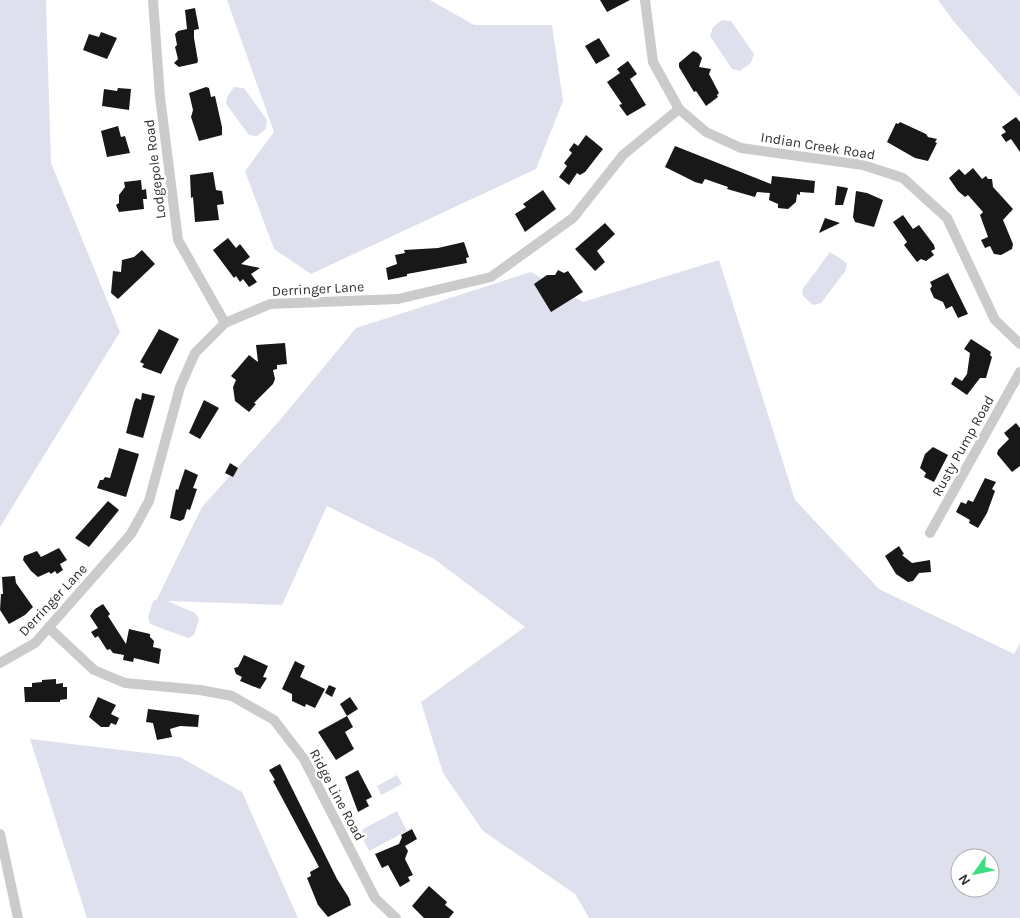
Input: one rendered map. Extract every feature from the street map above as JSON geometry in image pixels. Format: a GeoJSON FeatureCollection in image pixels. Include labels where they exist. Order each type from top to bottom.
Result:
{"type":"FeatureCollection","features":[{"type":"Feature","properties":{"kind":"street","name":"Lodgepole Road"},"geometry":{"type":"LineString","coordinates":[[153,0],[160,97],[178,240],[225,323]]}},
{"type":"Feature","properties":{"kind":"street","name":"Indian Creek Road"},"geometry":{"type":"LineString","coordinates":[[645,0],[653,62],[679,109],[706,132],[741,148],[863,165],[903,178],[947,218],[995,320],[1020,344]]}},
{"type":"Feature","properties":{"kind":"street","name":"Derringer Lane"},"geometry":{"type":"LineString","coordinates":[[0,664],[36,643],[130,534],[149,501],[180,387],[195,353],[225,323],[270,304],[398,300],[490,277],[573,218],[623,155],[679,109]]}},
{"type":"Feature","properties":{"kind":"street","name":"Rusty Pump Road"},"geometry":{"type":"LineString","coordinates":[[930,533],[1020,372]]}},
{"type":"Feature","properties":{"kind":"street","name":"Ridge Line Road"},"geometry":{"type":"LineString","coordinates":[[49,628],[94,670],[125,683],[200,690],[232,696],[274,720],[304,759],[375,898],[396,918]]}},
{"type":"Feature","properties":{"kind":"street"},"geometry":{"type":"LineString","coordinates":[[0,834],[18,918]]}},
{"type":"Feature","properties":{"kind":"shaded area"},"geometry":{"type":"Polygon","coordinates":[[[0,0],[46,0],[51,163],[120,332],[0,527],[0,0]]]}},
{"type":"Feature","properties":{"kind":"shaded area"},"geometry":{"type":"Polygon","coordinates":[[[227,0],[430,0],[474,25],[552,25],[563,101],[536,169],[311,274],[274,249],[245,171],[274,132],[227,0]]]}},
{"type":"Feature","properties":{"kind":"shaded area"},"geometry":{"type":"Polygon","coordinates":[[[938,0],[1020,0],[1020,97],[955,23],[938,0]]]}},
{"type":"Feature","properties":{"kind":"shaded area"},"geometry":{"type":"Polygon","coordinates":[[[722,20],[731,21],[754,54],[751,63],[740,71],[732,69],[710,36],[713,27],[722,20]]]}},
{"type":"Feature","properties":{"kind":"shaded area"},"geometry":{"type":"Polygon","coordinates":[[[234,87],[244,88],[267,120],[266,129],[257,136],[249,135],[226,104],[227,97],[234,87]]]}},
{"type":"Feature","properties":{"kind":"shaded area"},"geometry":{"type":"Polygon","coordinates":[[[830,252],[847,263],[846,270],[821,303],[813,305],[803,296],[802,290],[830,252]]]}},
{"type":"Feature","properties":{"kind":"shaded area"},"geometry":{"type":"Polygon","coordinates":[[[719,260],[795,500],[879,589],[1014,654],[1020,643],[1020,918],[589,918],[575,894],[483,831],[443,773],[421,702],[525,627],[434,559],[327,506],[282,605],[167,601],[195,613],[199,619],[194,635],[188,638],[150,624],[148,617],[153,601],[157,599],[202,507],[280,420],[356,328],[531,272],[583,302],[719,260]]]}},
{"type":"Feature","properties":{"kind":"shaded area"},"geometry":{"type":"Polygon","coordinates":[[[30,739],[180,757],[242,792],[298,918],[87,918],[30,739]]]}},
{"type":"Feature","properties":{"kind":"shaded area"},"geometry":{"type":"Polygon","coordinates":[[[397,775],[402,784],[381,795],[377,786],[397,775]]]}},
{"type":"Feature","properties":{"kind":"shaded area"},"geometry":{"type":"Polygon","coordinates":[[[397,811],[407,831],[369,851],[361,835],[363,829],[397,811]]]}},
{"type":"Feature","properties":{"kind":"building"},"geometry":{"type":"Polygon","coordinates":[[[600,0],[630,0],[607,12],[600,0]]]}},
{"type":"Feature","properties":{"kind":"building"},"geometry":{"type":"Polygon","coordinates":[[[195,8],[199,29],[194,30],[198,61],[197,63],[179,67],[174,63],[178,59],[175,47],[177,45],[175,34],[178,31],[187,29],[185,10],[195,8]]]}},
{"type":"Feature","properties":{"kind":"building"},"geometry":{"type":"Polygon","coordinates":[[[101,32],[117,38],[107,59],[83,50],[89,34],[99,37],[101,32]]]}},
{"type":"Feature","properties":{"kind":"building"},"geometry":{"type":"Polygon","coordinates":[[[599,38],[610,56],[596,64],[585,46],[599,38]]]}},
{"type":"Feature","properties":{"kind":"building"},"geometry":{"type":"Polygon","coordinates":[[[693,51],[702,58],[699,67],[711,69],[709,74],[719,93],[718,97],[706,106],[696,91],[694,92],[679,67],[679,63],[693,51]]]}},
{"type":"Feature","properties":{"kind":"building"},"geometry":{"type":"Polygon","coordinates":[[[628,61],[637,74],[630,79],[646,105],[627,116],[619,105],[622,104],[607,82],[620,73],[617,69],[628,61]]]}},
{"type":"Feature","properties":{"kind":"building"},"geometry":{"type":"Polygon","coordinates":[[[206,87],[209,88],[211,97],[215,96],[222,135],[199,141],[191,117],[193,110],[189,93],[206,87]]]}},
{"type":"Feature","properties":{"kind":"building"},"geometry":{"type":"Polygon","coordinates":[[[118,88],[131,89],[129,110],[102,106],[104,89],[117,91],[118,88]]]}},
{"type":"Feature","properties":{"kind":"building"},"geometry":{"type":"Polygon","coordinates":[[[1016,117],[1020,122],[1020,152],[1011,139],[1006,142],[1001,135],[1006,132],[1002,127],[1016,117]]]}},
{"type":"Feature","properties":{"kind":"building"},"geometry":{"type":"Polygon","coordinates":[[[900,122],[926,134],[928,137],[937,139],[935,142],[937,143],[928,161],[915,158],[887,142],[896,123],[900,122]]]}},
{"type":"Feature","properties":{"kind":"building"},"geometry":{"type":"Polygon","coordinates":[[[118,126],[121,137],[125,136],[130,153],[107,157],[101,131],[118,126]]]}},
{"type":"Feature","properties":{"kind":"building"},"geometry":{"type":"Polygon","coordinates":[[[586,135],[603,149],[585,172],[580,175],[577,173],[569,185],[559,177],[567,166],[564,163],[572,153],[569,150],[574,143],[578,146],[586,135]]]}},
{"type":"Feature","properties":{"kind":"building"},"geometry":{"type":"Polygon","coordinates":[[[675,146],[771,184],[772,176],[815,181],[814,193],[800,192],[800,195],[797,194],[796,202],[788,209],[778,208],[778,204],[769,200],[770,193],[757,192],[755,197],[727,189],[728,187],[705,179],[702,184],[695,182],[665,167],[675,146]]]}},
{"type":"Feature","properties":{"kind":"building"},"geometry":{"type":"Polygon","coordinates":[[[973,168],[982,179],[986,176],[988,179],[992,179],[993,187],[1013,209],[1003,220],[1013,244],[1012,249],[1001,255],[994,254],[990,246],[985,248],[981,240],[988,237],[980,215],[983,212],[968,195],[965,197],[958,191],[949,178],[959,169],[965,175],[973,168]]]}},
{"type":"Feature","properties":{"kind":"building"},"geometry":{"type":"Polygon","coordinates":[[[213,172],[216,190],[222,191],[224,204],[217,205],[219,220],[195,222],[190,175],[213,172]]]}},
{"type":"Feature","properties":{"kind":"building"},"geometry":{"type":"Polygon","coordinates":[[[141,180],[142,190],[146,189],[147,199],[143,199],[144,209],[119,212],[116,205],[119,203],[119,195],[125,187],[124,182],[141,180]]]}},
{"type":"Feature","properties":{"kind":"building"},"geometry":{"type":"Polygon","coordinates":[[[837,186],[848,188],[843,205],[835,205],[837,186]]]}},
{"type":"Feature","properties":{"kind":"building"},"geometry":{"type":"Polygon","coordinates":[[[543,190],[556,209],[525,232],[515,214],[526,207],[523,204],[543,190]]]}},
{"type":"Feature","properties":{"kind":"building"},"geometry":{"type":"Polygon","coordinates":[[[856,191],[867,193],[883,200],[874,227],[855,222],[853,217],[856,191]]]}},
{"type":"Feature","properties":{"kind":"building"},"geometry":{"type":"Polygon","coordinates":[[[903,215],[913,229],[919,225],[934,245],[935,249],[931,251],[934,255],[926,261],[921,259],[917,262],[904,245],[907,242],[893,222],[903,215]]]}},
{"type":"Feature","properties":{"kind":"building"},"geometry":{"type":"Polygon","coordinates":[[[825,218],[840,223],[819,233],[825,218]]]}},
{"type":"Feature","properties":{"kind":"building"},"geometry":{"type":"Polygon","coordinates":[[[605,223],[615,234],[597,251],[605,262],[595,271],[575,249],[605,223]]]}},
{"type":"Feature","properties":{"kind":"building"},"geometry":{"type":"Polygon","coordinates":[[[228,238],[236,248],[240,244],[250,257],[241,264],[260,268],[251,274],[257,282],[249,287],[243,279],[240,282],[236,276],[234,278],[213,250],[228,238]]]}},
{"type":"Feature","properties":{"kind":"building"},"geometry":{"type":"Polygon","coordinates":[[[464,242],[469,257],[466,258],[467,263],[407,274],[407,276],[388,280],[386,268],[397,264],[395,255],[405,253],[404,250],[438,248],[464,242]]]}},
{"type":"Feature","properties":{"kind":"building"},"geometry":{"type":"Polygon","coordinates":[[[142,250],[155,264],[118,299],[111,293],[113,271],[121,272],[122,260],[134,257],[142,250]]]}},
{"type":"Feature","properties":{"kind":"building"},"geometry":{"type":"Polygon","coordinates":[[[558,270],[564,273],[568,271],[583,292],[551,312],[534,284],[547,275],[555,275],[558,270]]]}},
{"type":"Feature","properties":{"kind":"building"},"geometry":{"type":"Polygon","coordinates":[[[948,273],[968,314],[958,318],[952,306],[946,309],[943,302],[934,298],[930,289],[932,286],[930,282],[948,273]]]}},
{"type":"Feature","properties":{"kind":"building"},"geometry":{"type":"Polygon","coordinates":[[[159,329],[179,339],[161,374],[142,367],[144,364],[140,362],[159,329]]]}},
{"type":"Feature","properties":{"kind":"building"},"geometry":{"type":"Polygon","coordinates":[[[971,339],[991,352],[990,355],[992,357],[986,378],[980,378],[967,395],[951,384],[955,377],[962,381],[967,374],[970,353],[964,349],[971,339]]]}},
{"type":"Feature","properties":{"kind":"building"},"geometry":{"type":"Polygon","coordinates":[[[285,343],[287,364],[277,365],[277,369],[273,370],[275,379],[273,384],[254,403],[256,404],[249,412],[235,401],[233,387],[236,380],[231,376],[249,355],[258,362],[256,345],[285,343]]]}},
{"type":"Feature","properties":{"kind":"building"},"geometry":{"type":"Polygon","coordinates":[[[142,393],[155,396],[143,438],[126,433],[134,402],[136,398],[141,400],[142,393]]]}},
{"type":"Feature","properties":{"kind":"building"},"geometry":{"type":"Polygon","coordinates":[[[204,400],[219,408],[200,439],[189,433],[204,400]]]}},
{"type":"Feature","properties":{"kind":"building"},"geometry":{"type":"Polygon","coordinates":[[[1016,423],[1020,428],[1020,466],[1012,472],[997,454],[998,450],[1009,439],[1004,433],[1016,423]]]}},
{"type":"Feature","properties":{"kind":"building"},"geometry":{"type":"Polygon","coordinates":[[[933,447],[948,455],[934,482],[924,477],[926,473],[920,468],[925,454],[933,447]]]}},
{"type":"Feature","properties":{"kind":"building"},"geometry":{"type":"Polygon","coordinates":[[[119,448],[139,454],[126,497],[97,488],[100,480],[103,480],[105,477],[110,478],[119,448]]]}},
{"type":"Feature","properties":{"kind":"building"},"geometry":{"type":"Polygon","coordinates":[[[230,463],[238,468],[233,477],[225,473],[230,463]]]}},
{"type":"Feature","properties":{"kind":"building"},"geometry":{"type":"Polygon","coordinates":[[[185,469],[198,475],[193,488],[197,489],[190,510],[187,509],[184,519],[180,521],[170,518],[176,489],[178,490],[185,469]]]}},
{"type":"Feature","properties":{"kind":"building"},"geometry":{"type":"Polygon","coordinates":[[[985,478],[996,482],[992,489],[995,491],[987,513],[978,528],[969,523],[970,520],[956,512],[961,502],[966,504],[968,500],[973,502],[985,478]]]}},
{"type":"Feature","properties":{"kind":"building"},"geometry":{"type":"Polygon","coordinates":[[[108,501],[119,510],[89,547],[75,538],[108,501]]]}},
{"type":"Feature","properties":{"kind":"building"},"geometry":{"type":"Polygon","coordinates":[[[899,546],[904,554],[902,555],[912,563],[930,560],[931,572],[919,573],[913,581],[908,582],[896,574],[885,556],[899,546]]]}},
{"type":"Feature","properties":{"kind":"building"},"geometry":{"type":"Polygon","coordinates":[[[59,548],[67,560],[60,564],[63,570],[57,574],[55,571],[38,577],[23,560],[24,556],[37,551],[41,557],[59,548]]]}},
{"type":"Feature","properties":{"kind":"building"},"geometry":{"type":"Polygon","coordinates":[[[15,576],[16,583],[33,607],[25,615],[9,624],[0,610],[1,594],[3,594],[2,577],[15,576]]]}},
{"type":"Feature","properties":{"kind":"building"},"geometry":{"type":"Polygon","coordinates":[[[103,604],[110,614],[108,616],[126,644],[129,629],[150,634],[154,641],[153,647],[161,649],[159,664],[134,658],[133,662],[123,660],[124,655],[113,653],[110,649],[107,650],[98,636],[95,638],[91,632],[98,628],[90,616],[95,609],[103,604]]]}},
{"type":"Feature","properties":{"kind":"building"},"geometry":{"type":"Polygon","coordinates":[[[244,655],[268,666],[263,677],[267,678],[260,689],[240,681],[242,677],[236,674],[234,668],[238,667],[244,655]]]}},
{"type":"Feature","properties":{"kind":"building"},"geometry":{"type":"Polygon","coordinates":[[[295,661],[305,666],[300,677],[325,689],[315,708],[306,704],[305,707],[292,701],[292,694],[282,689],[295,661]]]}},
{"type":"Feature","properties":{"kind":"building"},"geometry":{"type":"Polygon","coordinates":[[[56,679],[56,684],[63,683],[63,687],[67,687],[67,699],[60,700],[60,702],[25,702],[24,687],[32,687],[32,683],[42,682],[42,680],[56,679]]]}},
{"type":"Feature","properties":{"kind":"building"},"geometry":{"type":"Polygon","coordinates":[[[329,685],[336,688],[332,697],[325,693],[329,685]]]}},
{"type":"Feature","properties":{"kind":"building"},"geometry":{"type":"Polygon","coordinates":[[[98,697],[116,705],[111,714],[119,718],[116,725],[111,723],[109,727],[101,727],[89,717],[98,697]]]}},
{"type":"Feature","properties":{"kind":"building"},"geometry":{"type":"Polygon","coordinates":[[[350,697],[358,709],[347,716],[340,704],[350,697]]]}},
{"type":"Feature","properties":{"kind":"building"},"geometry":{"type":"Polygon","coordinates":[[[148,709],[199,715],[198,727],[180,726],[170,729],[172,737],[157,740],[153,723],[146,722],[148,709]]]}},
{"type":"Feature","properties":{"kind":"building"},"geometry":{"type":"Polygon","coordinates":[[[347,716],[353,727],[345,732],[354,749],[336,760],[318,732],[347,716]]]}},
{"type":"Feature","properties":{"kind":"building"},"geometry":{"type":"Polygon","coordinates":[[[280,764],[337,879],[349,898],[351,905],[328,917],[318,905],[307,878],[311,876],[310,872],[319,867],[269,770],[280,764]]]}},
{"type":"Feature","properties":{"kind":"building"},"geometry":{"type":"Polygon","coordinates":[[[358,770],[372,797],[366,800],[369,806],[358,812],[345,777],[358,770]]]}},
{"type":"Feature","properties":{"kind":"building"},"geometry":{"type":"Polygon","coordinates":[[[412,829],[417,839],[405,846],[408,851],[405,859],[413,875],[408,877],[410,881],[400,887],[388,865],[382,868],[375,854],[399,844],[401,835],[412,829]]]}},
{"type":"Feature","properties":{"kind":"building"},"geometry":{"type":"Polygon","coordinates":[[[429,886],[447,902],[445,905],[454,912],[449,918],[424,918],[412,906],[429,886]]]}}]}
